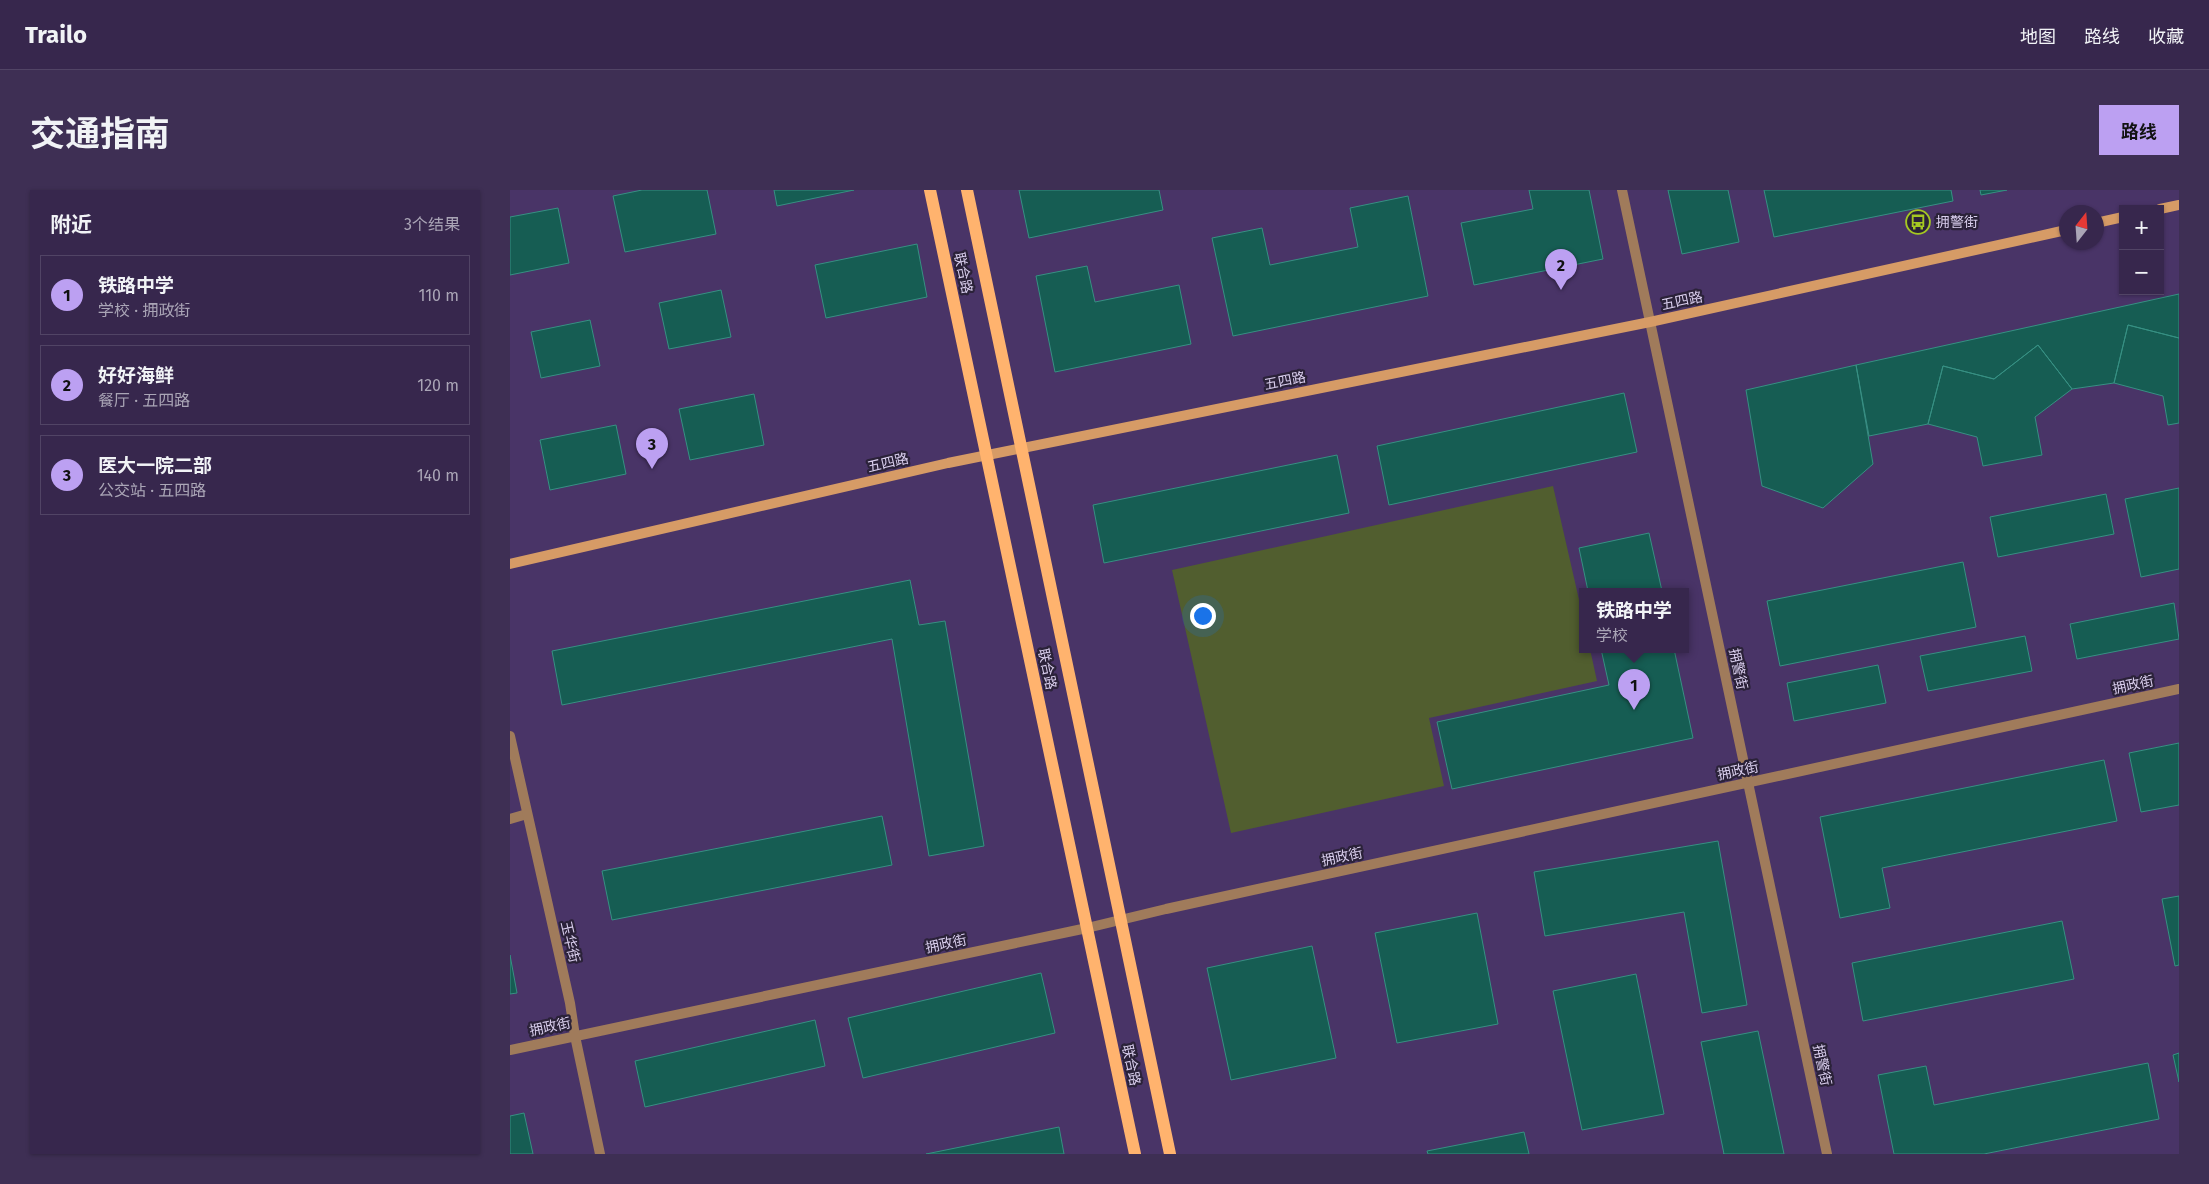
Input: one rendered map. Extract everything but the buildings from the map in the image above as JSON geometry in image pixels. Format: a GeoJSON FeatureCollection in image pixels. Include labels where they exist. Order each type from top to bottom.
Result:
{"type":"FeatureCollection","features":[{"type":"Feature","properties":{"kind":"main road","name":"联合路"},"geometry":{"type":"LineString","coordinates":[[930,190],[1135,1154]]}},
{"type":"Feature","properties":{"kind":"main road","name":"联合路"},"geometry":{"type":"LineString","coordinates":[[967,190],[1170,1154]]}},
{"type":"Feature","properties":{"kind":"main road"},"geometry":{"type":"LineString","coordinates":[[2164,208],[2179,205]]}},
{"type":"Feature","properties":{"kind":"main road"},"geometry":{"type":"LineString","coordinates":[[2104,222],[2119,219]]}},
{"type":"Feature","properties":{"kind":"main road","name":"五四路"},"geometry":{"type":"LineString","coordinates":[[510,564],[987,455],[1650,322],[2059,232]]}},
{"type":"Feature","properties":{"kind":"street","name":"拥警街"},"geometry":{"type":"LineString","coordinates":[[1622,190],[1827,1154]]}},
{"type":"Feature","properties":{"kind":"street","name":"拥政街"},"geometry":{"type":"LineString","coordinates":[[510,1050],[1087,928],[2179,689]]}},
{"type":"Feature","properties":{"kind":"street","name":"玉华街"},"geometry":{"type":"LineString","coordinates":[[510,736],[570,1003],[575,1036],[600,1154]]}},
{"type":"Feature","properties":{"kind":"street"},"geometry":{"type":"LineString","coordinates":[[510,819],[527,814]]}},
{"type":"Feature","properties":{"kind":"green space"},"geometry":{"type":"Polygon","coordinates":[[[1553,486],[1579,600],[1579,653],[1591,653],[1597,681],[1429,718],[1444,786],[1231,833],[1172,570],[1553,486]]]}},
{"type":"Feature","properties":{"kind":"place","name":"拥警街"},"geometry":{"type":"Point","coordinates":[1918,222]}},
{"type":"Feature","properties":{"kind":"place","name":"好好海鲜"},"geometry":{"type":"Point","coordinates":[1561,290]}},
{"type":"Feature","properties":{"kind":"place","name":"医大一院二部"},"geometry":{"type":"Point","coordinates":[652,469]}},
{"type":"Feature","properties":{"kind":"place","name":"铁路中学"},"geometry":{"type":"Point","coordinates":[1634,710]}}]}
